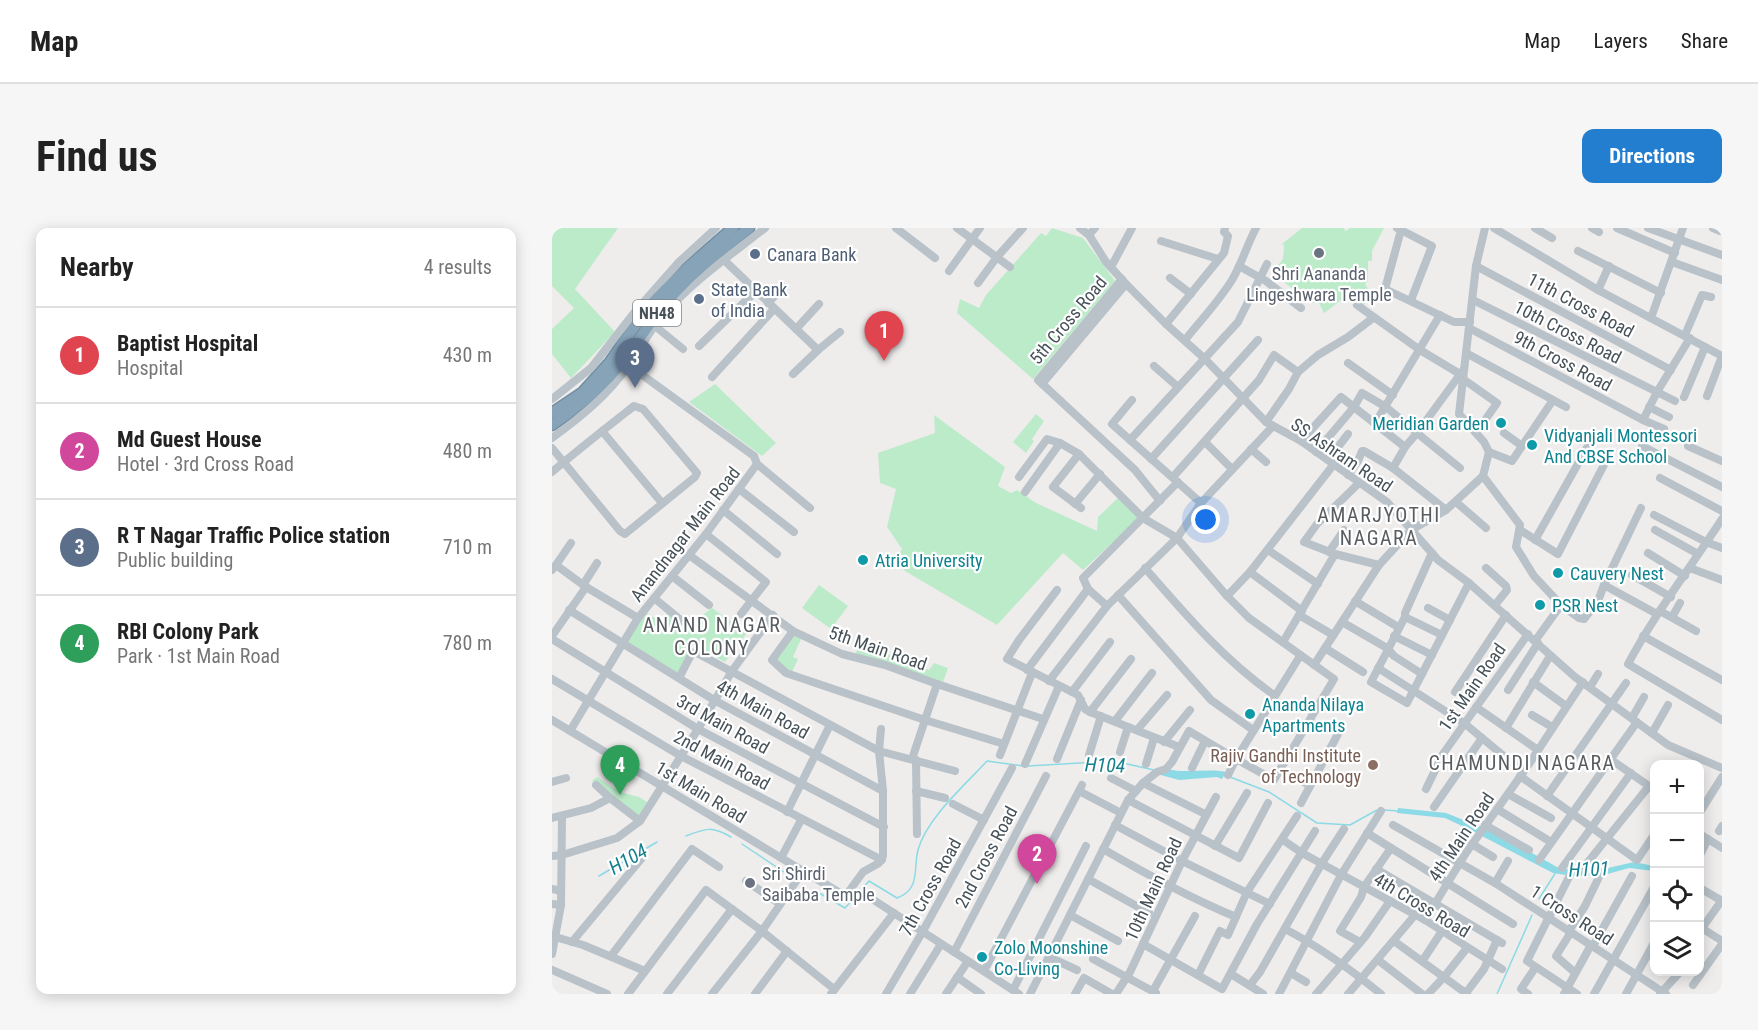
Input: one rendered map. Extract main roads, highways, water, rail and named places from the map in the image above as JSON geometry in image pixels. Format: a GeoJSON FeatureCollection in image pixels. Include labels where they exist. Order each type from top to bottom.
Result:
{"type":"FeatureCollection","features":[{"type":"Feature","properties":{"kind":"highway","name":"NH48"},"geometry":{"type":"LineString","coordinates":[[552,425],[610,362],[649,306],[686,269],[733,228]]}},
{"type":"Feature","properties":{"kind":"highway","name":"NH48"},"geometry":{"type":"LineString","coordinates":[[552,413],[573,404],[626,363],[648,324],[675,292],[749,228]]}},
{"type":"Feature","properties":{"kind":"water"},"geometry":{"type":"Polygon","coordinates":[[[1167,769],[1226,772],[1222,779],[1217,777],[1179,780],[1157,774],[1167,769]]]}},
{"type":"Feature","properties":{"kind":"water"},"geometry":{"type":"Polygon","coordinates":[[[1398,808],[1446,813],[1481,827],[1477,833],[1445,818],[1397,813],[1398,808]]]}},
{"type":"Feature","properties":{"kind":"water"},"geometry":{"type":"Polygon","coordinates":[[[1487,828],[1557,867],[1575,871],[1608,868],[1634,862],[1650,865],[1650,871],[1629,868],[1604,875],[1572,876],[1553,873],[1482,836],[1487,828]]]}},
{"type":"Feature","properties":{"kind":"waterway","name":"H104"},"geometry":{"type":"LineString","coordinates":[[814,890],[845,908],[869,881],[897,898],[905,894],[915,878],[918,850],[922,838],[929,826],[958,792],[987,761],[1023,766]]}},
{"type":"Feature","properties":{"kind":"waterway","name":"H104"},"geometry":{"type":"LineString","coordinates":[[1028,766],[1114,761],[1154,770]]}},
{"type":"Feature","properties":{"kind":"waterway","name":"H104"},"geometry":{"type":"LineString","coordinates":[[1230,777],[1269,792],[1317,823],[1350,825],[1377,810]]}},
{"type":"Feature","properties":{"kind":"waterway","name":"H104"},"geometry":{"type":"LineString","coordinates":[[1385,810],[1398,811]]}},
{"type":"Feature","properties":{"kind":"waterway","name":"H104"},"geometry":{"type":"LineString","coordinates":[[686,836],[709,829],[731,837]]}},
{"type":"Feature","properties":{"kind":"waterway","name":"H104"},"geometry":{"type":"LineString","coordinates":[[599,876],[657,842]]}},
{"type":"Feature","properties":{"kind":"waterway","name":"H104"},"geometry":{"type":"LineString","coordinates":[[742,844],[787,874]]}},
{"type":"Feature","properties":{"kind":"waterway","name":"H101"},"geometry":{"type":"LineString","coordinates":[[1539,899],[1556,872]]}},
{"type":"Feature","properties":{"kind":"waterway","name":"H101"},"geometry":{"type":"LineString","coordinates":[[1497,994],[1532,915]]}},
{"type":"Feature","properties":{"kind":"place","name":"Shri Aananda Lingeshwara Temple"},"geometry":{"type":"Point","coordinates":[1319,253]}},
{"type":"Feature","properties":{"kind":"place","name":"Canara Bank"},"geometry":{"type":"Point","coordinates":[755,254]}},
{"type":"Feature","properties":{"kind":"place","name":"State Bank of India"},"geometry":{"type":"Point","coordinates":[699,299]}},
{"type":"Feature","properties":{"kind":"place","name":"Baptist Hospital"},"geometry":{"type":"Point","coordinates":[884,361]}},
{"type":"Feature","properties":{"kind":"place","name":"R T Nagar Traffic Police station"},"geometry":{"type":"Point","coordinates":[635,388]}},
{"type":"Feature","properties":{"kind":"place","name":"Meridian Garden"},"geometry":{"type":"Point","coordinates":[1501,423]}},
{"type":"Feature","properties":{"kind":"place","name":"Vidyanjali Montessori And CBSE School"},"geometry":{"type":"Point","coordinates":[1532,445]}},
{"type":"Feature","properties":{"kind":"place","name":"Atria University"},"geometry":{"type":"Point","coordinates":[863,560]}},
{"type":"Feature","properties":{"kind":"place","name":"Cauvery Nest"},"geometry":{"type":"Point","coordinates":[1558,573]}},
{"type":"Feature","properties":{"kind":"place","name":"PSR Nest"},"geometry":{"type":"Point","coordinates":[1540,605]}},
{"type":"Feature","properties":{"kind":"place","name":"Ananda Nilaya Apartments"},"geometry":{"type":"Point","coordinates":[1250,714]}},
{"type":"Feature","properties":{"kind":"place","name":"Rajiv Gandhi Institute of Technology"},"geometry":{"type":"Point","coordinates":[1373,765]}},
{"type":"Feature","properties":{"kind":"place","name":"RBI Colony Park"},"geometry":{"type":"Point","coordinates":[620,795]}},
{"type":"Feature","properties":{"kind":"place","name":"Sri Shirdi Saibaba Temple"},"geometry":{"type":"Point","coordinates":[750,883]}},
{"type":"Feature","properties":{"kind":"place","name":"Md Guest House"},"geometry":{"type":"Point","coordinates":[1037,884]}},
{"type":"Feature","properties":{"kind":"place","name":"Zolo Moonshine Co-Living"},"geometry":{"type":"Point","coordinates":[982,957]}},
{"type":"Feature","properties":{"kind":"district","name":"AMARJYOTHI NAGARA"},"geometry":{"type":"Point","coordinates":[1379,526]}},
{"type":"Feature","properties":{"kind":"district","name":"ANAND NAGAR COLONY"},"geometry":{"type":"Point","coordinates":[712,636]}},
{"type":"Feature","properties":{"kind":"district","name":"CHAMUNDI NAGARA"},"geometry":{"type":"Point","coordinates":[1522,763]}}]}
